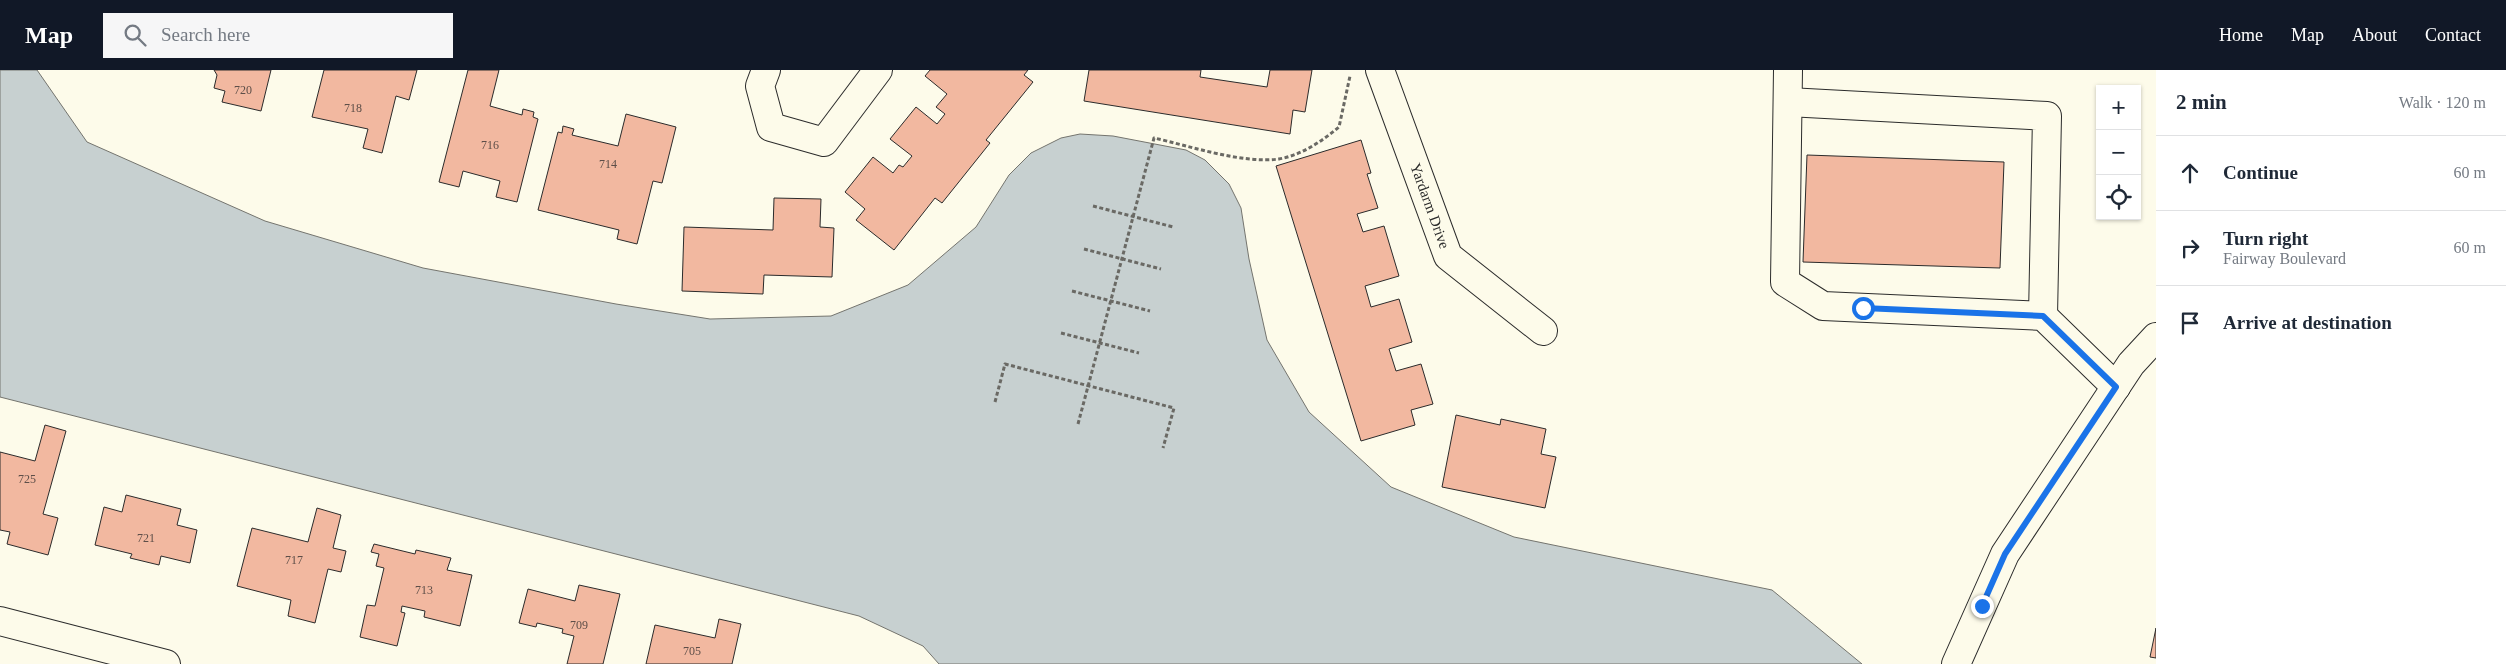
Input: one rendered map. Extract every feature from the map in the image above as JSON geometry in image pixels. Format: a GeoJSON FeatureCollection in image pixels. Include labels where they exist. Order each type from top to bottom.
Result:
{"type":"FeatureCollection","features":[{"type":"Feature","properties":{"kind":"street"},"geometry":{"type":"LineString","coordinates":[[766,70],[760,86],[771,127],[824,142],[878,70]]}},
{"type":"Feature","properties":{"kind":"street","name":"Yardarm Drive"},"geometry":{"type":"LineString","coordinates":[[1380,70],[1448,256],[1543,332]]}},
{"type":"Feature","properties":{"kind":"street"},"geometry":{"type":"LineString","coordinates":[[1788,70],[1785,282],[1824,306],[2043,316],[2116,387]]}},
{"type":"Feature","properties":{"kind":"street"},"geometry":{"type":"LineString","coordinates":[[1788,102],[2047,116],[2043,316]]}},
{"type":"Feature","properties":{"kind":"street"},"geometry":{"type":"LineString","coordinates":[[1957,661],[2005,554],[2131,364],[2156,337]]}},
{"type":"Feature","properties":{"kind":"street"},"geometry":{"type":"LineString","coordinates":[[0,621],[166,664]]}},
{"type":"Feature","properties":{"kind":"path"},"geometry":{"type":"LineString","coordinates":[[1078,424],[1154,138],[1247,158],[1279,158],[1316,145],[1340,127],[1351,70]]}},
{"type":"Feature","properties":{"kind":"path"},"geometry":{"type":"LineString","coordinates":[[1093,206],[1174,227]]}},
{"type":"Feature","properties":{"kind":"path"},"geometry":{"type":"LineString","coordinates":[[1084,249],[1161,269]]}},
{"type":"Feature","properties":{"kind":"path"},"geometry":{"type":"LineString","coordinates":[[1072,290],[1150,311]]}},
{"type":"Feature","properties":{"kind":"path"},"geometry":{"type":"LineString","coordinates":[[1060,333],[1139,353]]}},
{"type":"Feature","properties":{"kind":"path"},"geometry":{"type":"LineString","coordinates":[[995,402],[1005,364],[1174,408],[1163,448]]}},
{"type":"Feature","properties":{"kind":"shaded area"},"geometry":{"type":"Polygon","coordinates":[[[0,70],[37,70],[87,142],[265,221],[423,268],[616,304],[710,319],[831,316],[908,285],[976,227],[1009,175],[1031,153],[1061,138],[1080,134],[1113,136],[1186,150],[1205,160],[1229,184],[1241,208],[1249,259],[1267,340],[1309,412],[1391,487],[1514,537],[1772,590],[1862,664],[939,664],[923,646],[859,616],[0,397],[0,70]]]}},
{"type":"Feature","properties":{"kind":"building"},"geometry":{"type":"Polygon","coordinates":[[[214,70],[271,70],[261,111],[222,102],[225,91],[214,88],[217,75],[214,70]]]}},
{"type":"Feature","properties":{"kind":"building"},"geometry":{"type":"Polygon","coordinates":[[[324,70],[417,70],[409,100],[396,96],[382,153],[363,148],[368,129],[312,117],[324,70]]]}},
{"type":"Feature","properties":{"kind":"building"},"geometry":{"type":"Polygon","coordinates":[[[468,70],[499,70],[490,106],[522,115],[523,109],[534,112],[533,117],[538,119],[517,202],[496,197],[500,181],[463,171],[459,187],[439,182],[468,70]]]}},
{"type":"Feature","properties":{"kind":"building"},"geometry":{"type":"Polygon","coordinates":[[[930,70],[1028,70],[1024,75],[1033,82],[986,140],[990,143],[942,203],[935,198],[894,250],[856,220],[865,209],[845,192],[873,157],[893,173],[899,165],[903,167],[912,156],[890,139],[916,107],[937,124],[945,114],[936,107],[947,94],[925,76],[930,70]]]}},
{"type":"Feature","properties":{"kind":"building"},"geometry":{"type":"Polygon","coordinates":[[[1089,70],[1201,70],[1200,77],[1267,87],[1270,70],[1312,70],[1305,112],[1293,110],[1290,134],[1084,101],[1089,70]]]}},
{"type":"Feature","properties":{"kind":"building"},"geometry":{"type":"Polygon","coordinates":[[[626,114],[676,127],[662,183],[653,181],[637,244],[617,239],[619,230],[538,210],[558,132],[562,133],[563,126],[574,129],[572,135],[618,146],[626,114]]]}},
{"type":"Feature","properties":{"kind":"building"},"geometry":{"type":"Polygon","coordinates":[[[1361,140],[1371,173],[1367,174],[1378,208],[1357,214],[1363,232],[1384,226],[1399,276],[1365,286],[1371,307],[1399,299],[1412,342],[1389,349],[1396,371],[1421,364],[1433,404],[1411,410],[1415,425],[1361,441],[1276,166],[1361,140]]]}},
{"type":"Feature","properties":{"kind":"building"},"geometry":{"type":"Polygon","coordinates":[[[1807,155],[2004,162],[2000,268],[1803,262],[1807,155]]]}},
{"type":"Feature","properties":{"kind":"building"},"geometry":{"type":"Polygon","coordinates":[[[774,198],[821,199],[820,227],[834,228],[832,277],[764,275],[763,294],[682,291],[684,227],[773,230],[774,198]]]}},
{"type":"Feature","properties":{"kind":"building"},"geometry":{"type":"Polygon","coordinates":[[[1456,415],[1500,425],[1501,419],[1546,429],[1541,454],[1556,457],[1545,508],[1442,487],[1456,415]]]}},
{"type":"Feature","properties":{"kind":"building"},"geometry":{"type":"Polygon","coordinates":[[[45,425],[66,431],[43,514],[58,518],[48,555],[7,544],[10,532],[0,530],[0,452],[35,461],[45,425]]]}},
{"type":"Feature","properties":{"kind":"building"},"geometry":{"type":"Polygon","coordinates":[[[126,495],[181,509],[177,525],[197,530],[190,563],[161,556],[159,565],[130,558],[132,554],[95,545],[104,507],[122,512],[126,495]]]}},
{"type":"Feature","properties":{"kind":"building"},"geometry":{"type":"Polygon","coordinates":[[[317,508],[341,515],[333,548],[346,551],[341,572],[328,569],[315,623],[288,616],[291,600],[237,586],[252,528],[308,542],[317,508]]]}},
{"type":"Feature","properties":{"kind":"building"},"geometry":{"type":"Polygon","coordinates":[[[374,544],[415,554],[416,550],[451,558],[447,570],[472,575],[460,626],[424,617],[425,611],[402,606],[401,612],[405,613],[397,646],[360,637],[367,605],[375,606],[384,568],[376,566],[379,554],[371,552],[374,544]]]}},
{"type":"Feature","properties":{"kind":"building"},"geometry":{"type":"Polygon","coordinates":[[[579,585],[620,594],[603,664],[567,664],[574,636],[562,633],[563,629],[537,623],[536,627],[519,623],[528,589],[575,601],[579,585]]]}},
{"type":"Feature","properties":{"kind":"building"},"geometry":{"type":"Polygon","coordinates":[[[719,619],[741,624],[732,664],[646,664],[655,625],[715,638],[719,619]]]}},
{"type":"Feature","properties":{"kind":"building"},"geometry":{"type":"Polygon","coordinates":[[[2156,628],[2156,658],[2150,657],[2156,628]]]}},
{"type":"Feature","properties":{"kind":"route"},"geometry":{"type":"LineString","coordinates":[[1863,308],[2043,316],[2116,387],[2005,554],[1982,606]]}}]}
